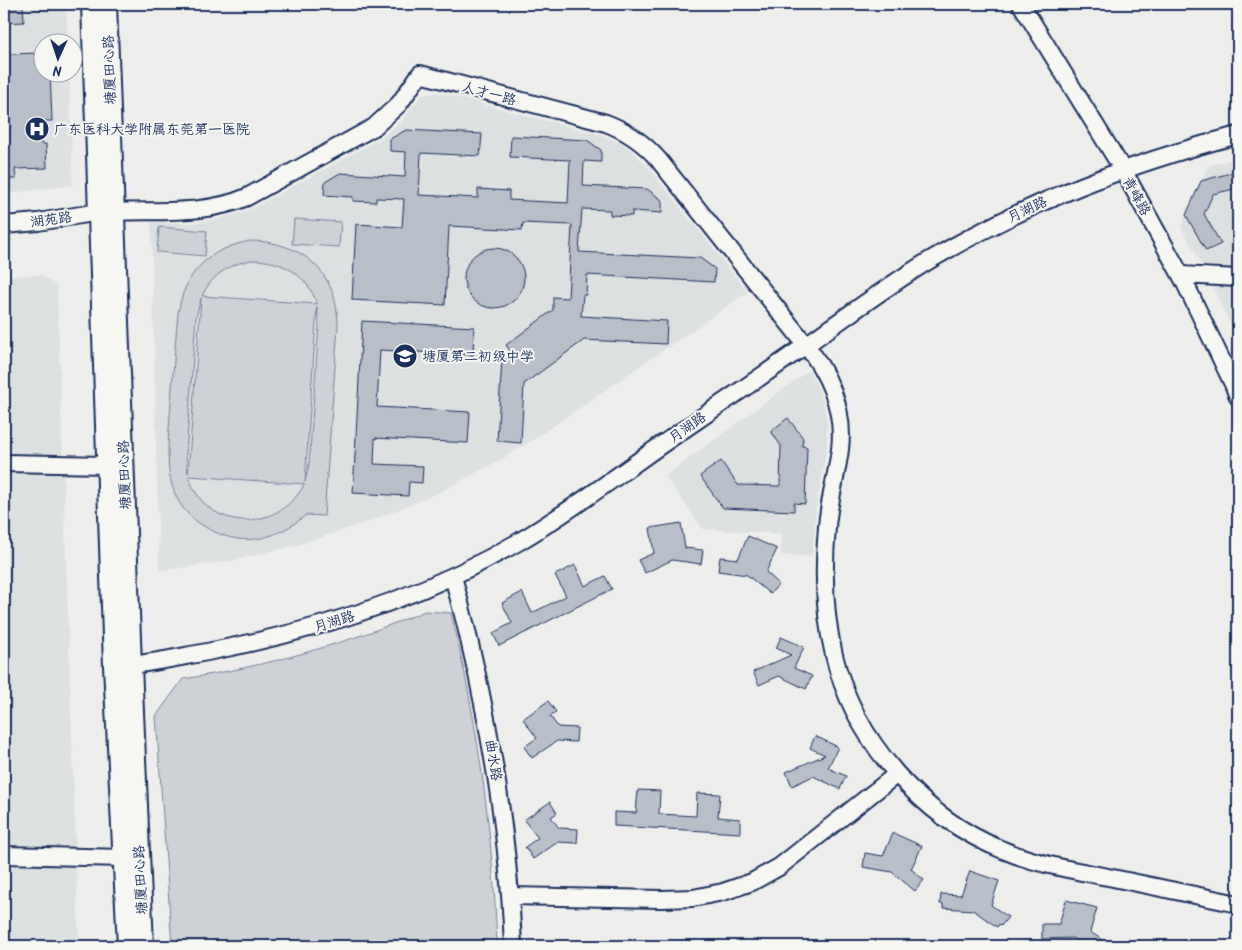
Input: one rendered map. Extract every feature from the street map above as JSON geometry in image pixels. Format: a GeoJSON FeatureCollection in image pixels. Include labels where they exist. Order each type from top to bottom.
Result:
{"type":"FeatureCollection","features":[{"type":"Feature","properties":{"kind":"main road","name":"塘厦田心路"},"geometry":{"type":"LineString","coordinates":[[92,4],[106,212],[123,666],[124,858],[128,946]]}},
{"type":"Feature","properties":{"kind":"main road","name":"塘厦田心路"},"geometry":{"type":"LineString","coordinates":[[106,4],[107,465],[143,946]]}},
{"type":"Feature","properties":{"kind":"street","name":"青峰路"},"geometry":{"type":"LineString","coordinates":[[1021,4],[1122,170],[1181,275],[1234,384],[1238,397]]}},
{"type":"Feature","properties":{"kind":"street","name":"人才一路"},"geometry":{"type":"LineString","coordinates":[[106,212],[206,209],[225,205],[247,196],[374,127],[400,104],[420,74],[606,123],[629,133],[658,159],[806,344]]}},
{"type":"Feature","properties":{"kind":"street","name":"月湖路"},"geometry":{"type":"LineString","coordinates":[[123,666],[236,647],[294,633],[416,594],[518,542],[580,503],[878,293],[966,240],[1016,213],[1081,185],[1177,151],[1238,135]]}},
{"type":"Feature","properties":{"kind":"street","name":"湖苑路"},"geometry":{"type":"LineString","coordinates":[[4,225],[106,212]]}},
{"type":"Feature","properties":{"kind":"street"},"geometry":{"type":"LineString","coordinates":[[1181,275],[1238,278]]}},
{"type":"Feature","properties":{"kind":"street"},"geometry":{"type":"LineString","coordinates":[[806,344],[823,367],[834,393],[840,420],[840,448],[828,511],[825,547],[827,620],[834,657],[846,693],[863,726],[884,758],[908,786],[936,811],[967,832],[1001,850],[1036,862],[1238,904]]}},
{"type":"Feature","properties":{"kind":"street"},"geometry":{"type":"LineString","coordinates":[[4,463],[107,465]]}},
{"type":"Feature","properties":{"kind":"street","name":"曲水路"},"geometry":{"type":"LineString","coordinates":[[453,576],[488,724],[503,824],[513,946]]}},
{"type":"Feature","properties":{"kind":"street"},"geometry":{"type":"LineString","coordinates":[[510,896],[662,899],[692,898],[723,892],[752,882],[779,867],[897,774]]}},
{"type":"Feature","properties":{"kind":"street"},"geometry":{"type":"LineString","coordinates":[[4,856],[124,858]]}},
{"type":"Feature","properties":{"kind":"shaded area","name":"广东医科大学附属东莞第一医院"},"geometry":{"type":"Polygon","coordinates":[[[4,4],[66,4],[67,32],[32,32],[32,82],[69,82],[73,185],[4,194],[4,4]]]}},
{"type":"Feature","properties":{"kind":"shaded area","name":"塘厦第二初级中学"},"geometry":{"type":"Polygon","coordinates":[[[436,92],[602,135],[623,144],[648,167],[748,292],[533,440],[438,493],[371,521],[301,544],[231,561],[159,571],[151,221],[186,223],[214,220],[253,208],[381,138],[401,122],[421,96],[436,92]]]}},
{"type":"Feature","properties":{"kind":"shaded area"},"geometry":{"type":"Polygon","coordinates":[[[1238,158],[1238,340],[1205,271],[1181,227],[1208,166],[1238,158]]]}},
{"type":"Feature","properties":{"kind":"shaded area"},"geometry":{"type":"Polygon","coordinates":[[[294,219],[341,222],[339,247],[292,244],[294,219]]]}},
{"type":"Feature","properties":{"kind":"shaded area"},"geometry":{"type":"Polygon","coordinates":[[[159,227],[207,231],[205,256],[157,252],[159,227]]]}},
{"type":"Feature","properties":{"kind":"shaded area"},"geometry":{"type":"Polygon","coordinates":[[[250,241],[269,242],[301,254],[314,263],[324,275],[332,290],[338,326],[324,516],[306,515],[278,533],[247,540],[225,536],[203,526],[187,513],[177,498],[171,481],[168,463],[174,358],[181,299],[192,275],[200,265],[222,250],[250,241]],[[252,260],[236,264],[216,276],[202,296],[317,304],[307,284],[292,271],[283,266],[263,261],[252,260]],[[201,298],[196,317],[186,455],[188,473],[201,298]],[[317,307],[305,482],[309,464],[319,325],[317,307]],[[189,476],[197,494],[210,508],[225,516],[242,520],[260,518],[277,512],[292,501],[304,484],[189,476]]]}},
{"type":"Feature","properties":{"kind":"shaded area"},"geometry":{"type":"Polygon","coordinates":[[[41,275],[57,286],[79,946],[4,946],[4,276],[41,275]]]}},
{"type":"Feature","properties":{"kind":"shaded area"},"geometry":{"type":"Polygon","coordinates":[[[809,370],[822,397],[827,421],[827,447],[816,509],[812,557],[781,555],[782,534],[703,529],[665,476],[809,370]]]}},
{"type":"Feature","properties":{"kind":"shaded area"},"geometry":{"type":"Polygon","coordinates":[[[425,611],[451,613],[461,654],[483,778],[492,862],[497,946],[172,946],[156,716],[183,679],[245,668],[336,644],[425,611]]]}},
{"type":"Feature","properties":{"kind":"building"},"geometry":{"type":"Polygon","coordinates":[[[4,4],[23,4],[24,22],[4,23],[4,4]]]}},
{"type":"Feature","properties":{"kind":"building"},"geometry":{"type":"Polygon","coordinates":[[[32,53],[32,82],[50,82],[52,121],[40,121],[41,144],[46,144],[47,168],[15,169],[16,179],[4,179],[4,129],[10,129],[8,54],[32,53]]]}},
{"type":"Feature","properties":{"kind":"building"},"geometry":{"type":"Polygon","coordinates":[[[406,130],[482,134],[480,156],[421,153],[419,195],[478,198],[478,189],[509,191],[509,200],[568,203],[570,160],[510,157],[511,136],[587,140],[601,150],[601,162],[584,161],[583,186],[647,189],[662,200],[662,213],[632,211],[632,216],[610,215],[610,210],[582,209],[579,252],[700,258],[715,269],[714,282],[587,275],[586,295],[583,295],[581,316],[667,321],[666,344],[584,340],[524,384],[521,443],[497,441],[502,359],[516,359],[506,345],[553,310],[553,297],[568,298],[572,225],[523,223],[522,230],[449,226],[445,305],[352,300],[356,224],[402,227],[404,199],[376,198],[376,202],[353,201],[353,197],[324,195],[325,182],[340,173],[405,177],[406,152],[390,151],[390,139],[406,130]]]}},
{"type":"Feature","properties":{"kind":"building"},"geometry":{"type":"Polygon","coordinates":[[[1238,171],[1238,188],[1213,194],[1204,214],[1221,244],[1206,251],[1186,215],[1201,181],[1238,171]]]}},
{"type":"Feature","properties":{"kind":"building"},"geometry":{"type":"Polygon","coordinates":[[[494,248],[510,253],[515,257],[519,262],[524,278],[519,294],[515,299],[510,303],[494,308],[478,303],[473,299],[469,294],[464,278],[469,262],[473,257],[478,253],[494,248]]]}},
{"type":"Feature","properties":{"kind":"building"},"geometry":{"type":"Polygon","coordinates":[[[362,321],[474,327],[473,355],[380,350],[377,407],[470,412],[468,443],[375,438],[374,464],[423,466],[422,483],[409,482],[408,496],[353,493],[362,321]]]}},
{"type":"Feature","properties":{"kind":"building"},"geometry":{"type":"Polygon","coordinates":[[[788,418],[803,438],[802,446],[807,447],[805,504],[794,503],[794,511],[723,508],[700,476],[721,461],[738,485],[780,486],[781,446],[771,431],[788,418]]]}},
{"type":"Feature","properties":{"kind":"building"},"geometry":{"type":"Polygon","coordinates":[[[681,523],[685,548],[703,550],[701,564],[672,560],[645,573],[638,560],[654,553],[650,528],[681,523]]]}},
{"type":"Feature","properties":{"kind":"building"},"geometry":{"type":"Polygon","coordinates":[[[748,536],[777,549],[766,572],[779,584],[770,594],[747,575],[718,571],[720,557],[738,559],[748,536]]]}},
{"type":"Feature","properties":{"kind":"building"},"geometry":{"type":"Polygon","coordinates":[[[575,565],[585,586],[605,576],[612,589],[499,646],[493,633],[512,623],[502,603],[522,592],[532,613],[566,596],[555,575],[575,565]]]}},
{"type":"Feature","properties":{"kind":"building"},"geometry":{"type":"Polygon","coordinates":[[[781,637],[804,647],[794,668],[812,676],[806,689],[779,676],[759,685],[753,672],[791,655],[776,648],[781,637]]]}},
{"type":"Feature","properties":{"kind":"building"},"geometry":{"type":"Polygon","coordinates":[[[548,701],[556,712],[550,716],[558,727],[577,728],[576,742],[557,741],[532,758],[524,747],[537,738],[523,719],[548,701]]]}},
{"type":"Feature","properties":{"kind":"building"},"geometry":{"type":"Polygon","coordinates":[[[815,736],[838,747],[828,768],[846,776],[840,789],[813,776],[792,786],[786,772],[825,755],[810,748],[815,736]]]}},
{"type":"Feature","properties":{"kind":"building"},"geometry":{"type":"Polygon","coordinates":[[[638,790],[660,791],[659,814],[696,816],[697,793],[720,794],[718,817],[740,819],[740,833],[614,826],[614,812],[636,813],[638,790]]]}},
{"type":"Feature","properties":{"kind":"building"},"geometry":{"type":"Polygon","coordinates":[[[550,802],[557,813],[551,817],[559,828],[578,829],[577,843],[558,842],[533,859],[525,847],[538,838],[524,820],[550,802]]]}},
{"type":"Feature","properties":{"kind":"building"},"geometry":{"type":"Polygon","coordinates":[[[893,833],[922,846],[911,869],[924,880],[915,891],[892,872],[863,867],[865,853],[883,856],[893,833]]]}},
{"type":"Feature","properties":{"kind":"building"},"geometry":{"type":"Polygon","coordinates":[[[970,871],[999,881],[991,905],[1008,917],[1001,926],[999,924],[997,927],[973,910],[943,908],[943,904],[940,904],[941,894],[961,895],[970,871]]]}},
{"type":"Feature","properties":{"kind":"building"},"geometry":{"type":"Polygon","coordinates":[[[1066,900],[1097,908],[1090,932],[1113,946],[1085,946],[1072,938],[1042,939],[1042,924],[1059,924],[1066,900]]]}},
{"type":"Feature","properties":{"kind":"place","name":"广东医科大学附属东莞第一医院"},"geometry":{"type":"Point","coordinates":[37,129]}},
{"type":"Feature","properties":{"kind":"place","name":"塘厦第二初级中学"},"geometry":{"type":"Point","coordinates":[405,356]}}]}
